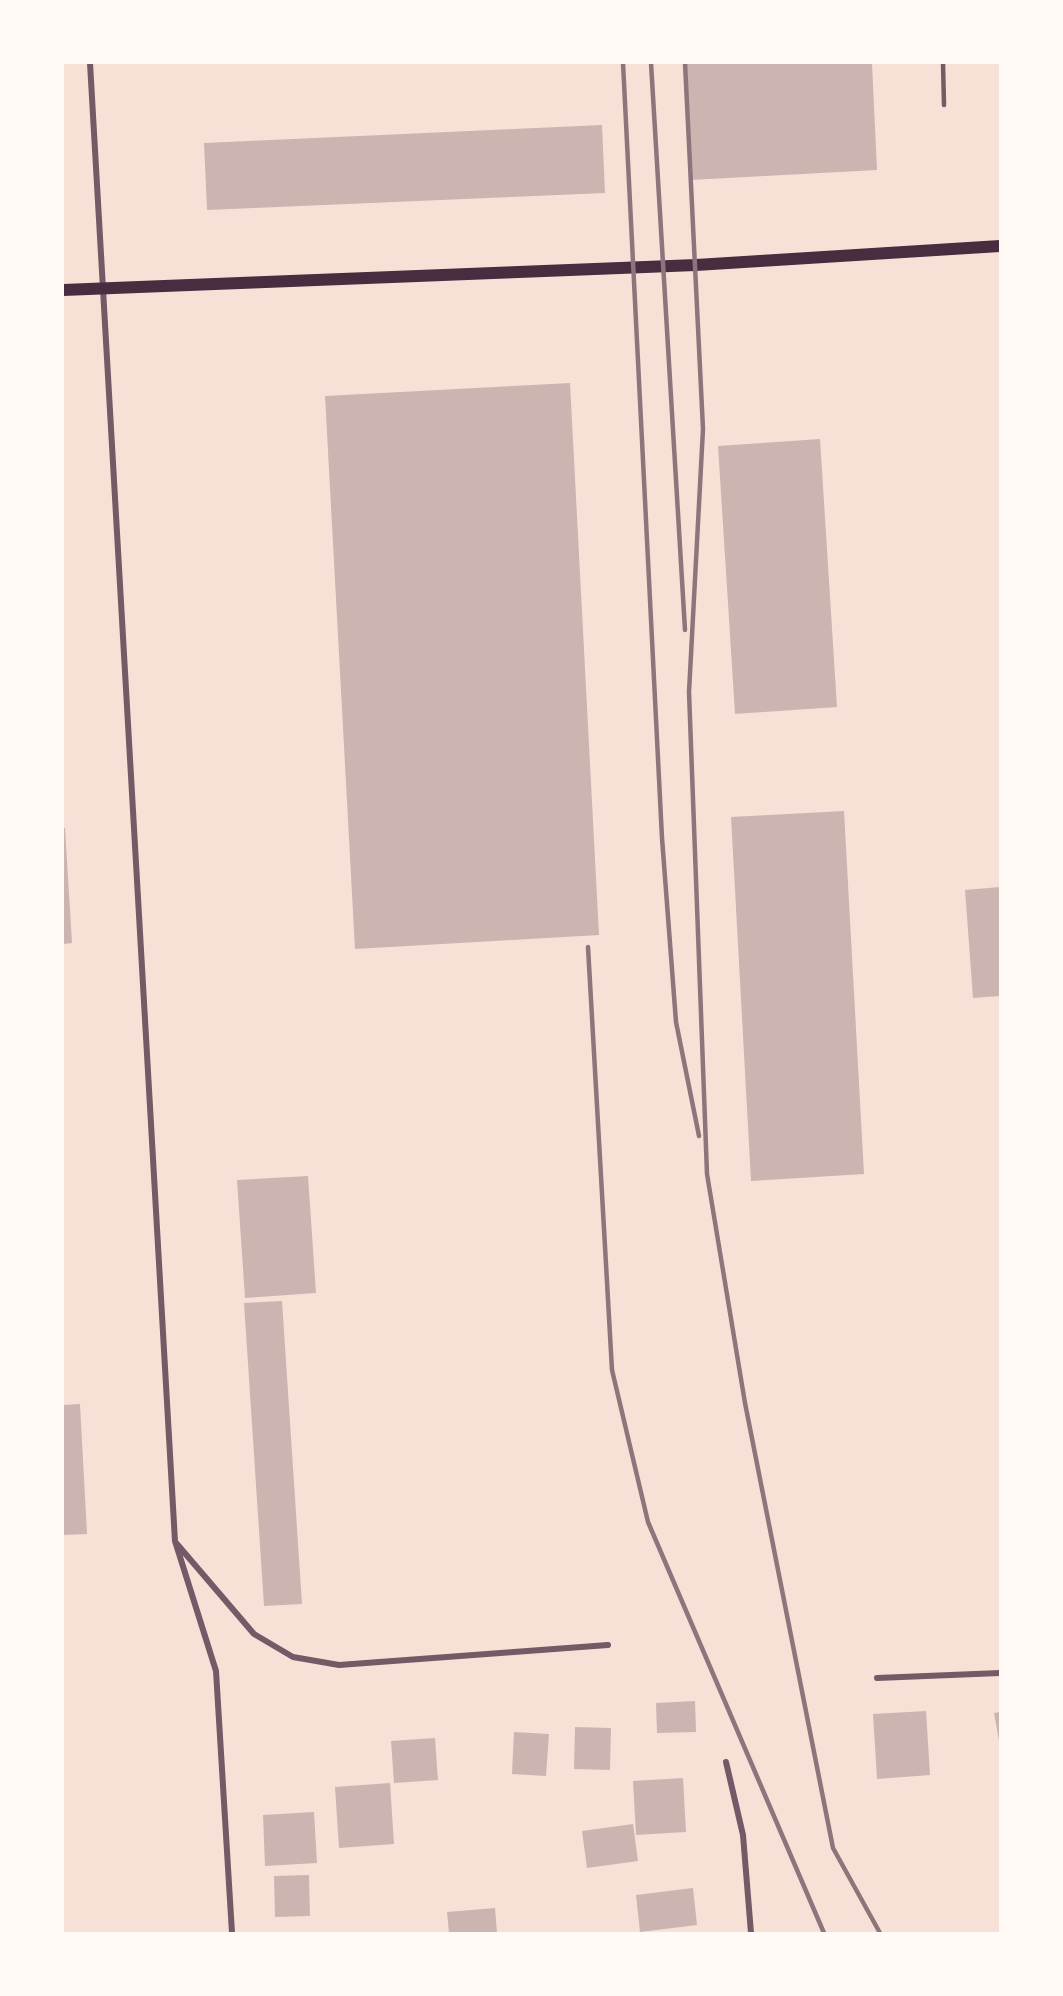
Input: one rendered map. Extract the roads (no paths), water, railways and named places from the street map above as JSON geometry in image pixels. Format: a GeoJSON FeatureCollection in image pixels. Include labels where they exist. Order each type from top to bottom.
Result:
{"type":"FeatureCollection","features":[{"type":"Feature","properties":{"kind":"main road"},"geometry":{"type":"LineString","coordinates":[[63,290],[696,265],[1000,246]]}},
{"type":"Feature","properties":{"kind":"street"},"geometry":{"type":"LineString","coordinates":[[90,63],[175,1541],[216,1671],[231,1933]]}},
{"type":"Feature","properties":{"kind":"street"},"geometry":{"type":"LineString","coordinates":[[175,1541],[254,1634],[293,1657],[339,1665],[608,1645]]}},
{"type":"Feature","properties":{"kind":"street"},"geometry":{"type":"LineString","coordinates":[[877,1678],[1000,1673]]}},
{"type":"Feature","properties":{"kind":"street"},"geometry":{"type":"LineString","coordinates":[[726,1762],[743,1835],[751,1933]]}},
{"type":"Feature","properties":{"kind":"lane"},"geometry":{"type":"LineString","coordinates":[[942,63],[944,105]]}},
{"type":"Feature","properties":{"kind":"railway"},"geometry":{"type":"LineString","coordinates":[[623,63],[662,838],[676,1022],[699,1136]]}},
{"type":"Feature","properties":{"kind":"railway"},"geometry":{"type":"LineString","coordinates":[[651,63],[685,630]]}},
{"type":"Feature","properties":{"kind":"railway"},"geometry":{"type":"LineString","coordinates":[[685,63],[703,429],[689,692],[707,1174],[745,1403],[833,1848],[880,1933]]}},
{"type":"Feature","properties":{"kind":"railway"},"geometry":{"type":"LineString","coordinates":[[588,947],[612,1370],[648,1522],[824,1933]]}}]}
